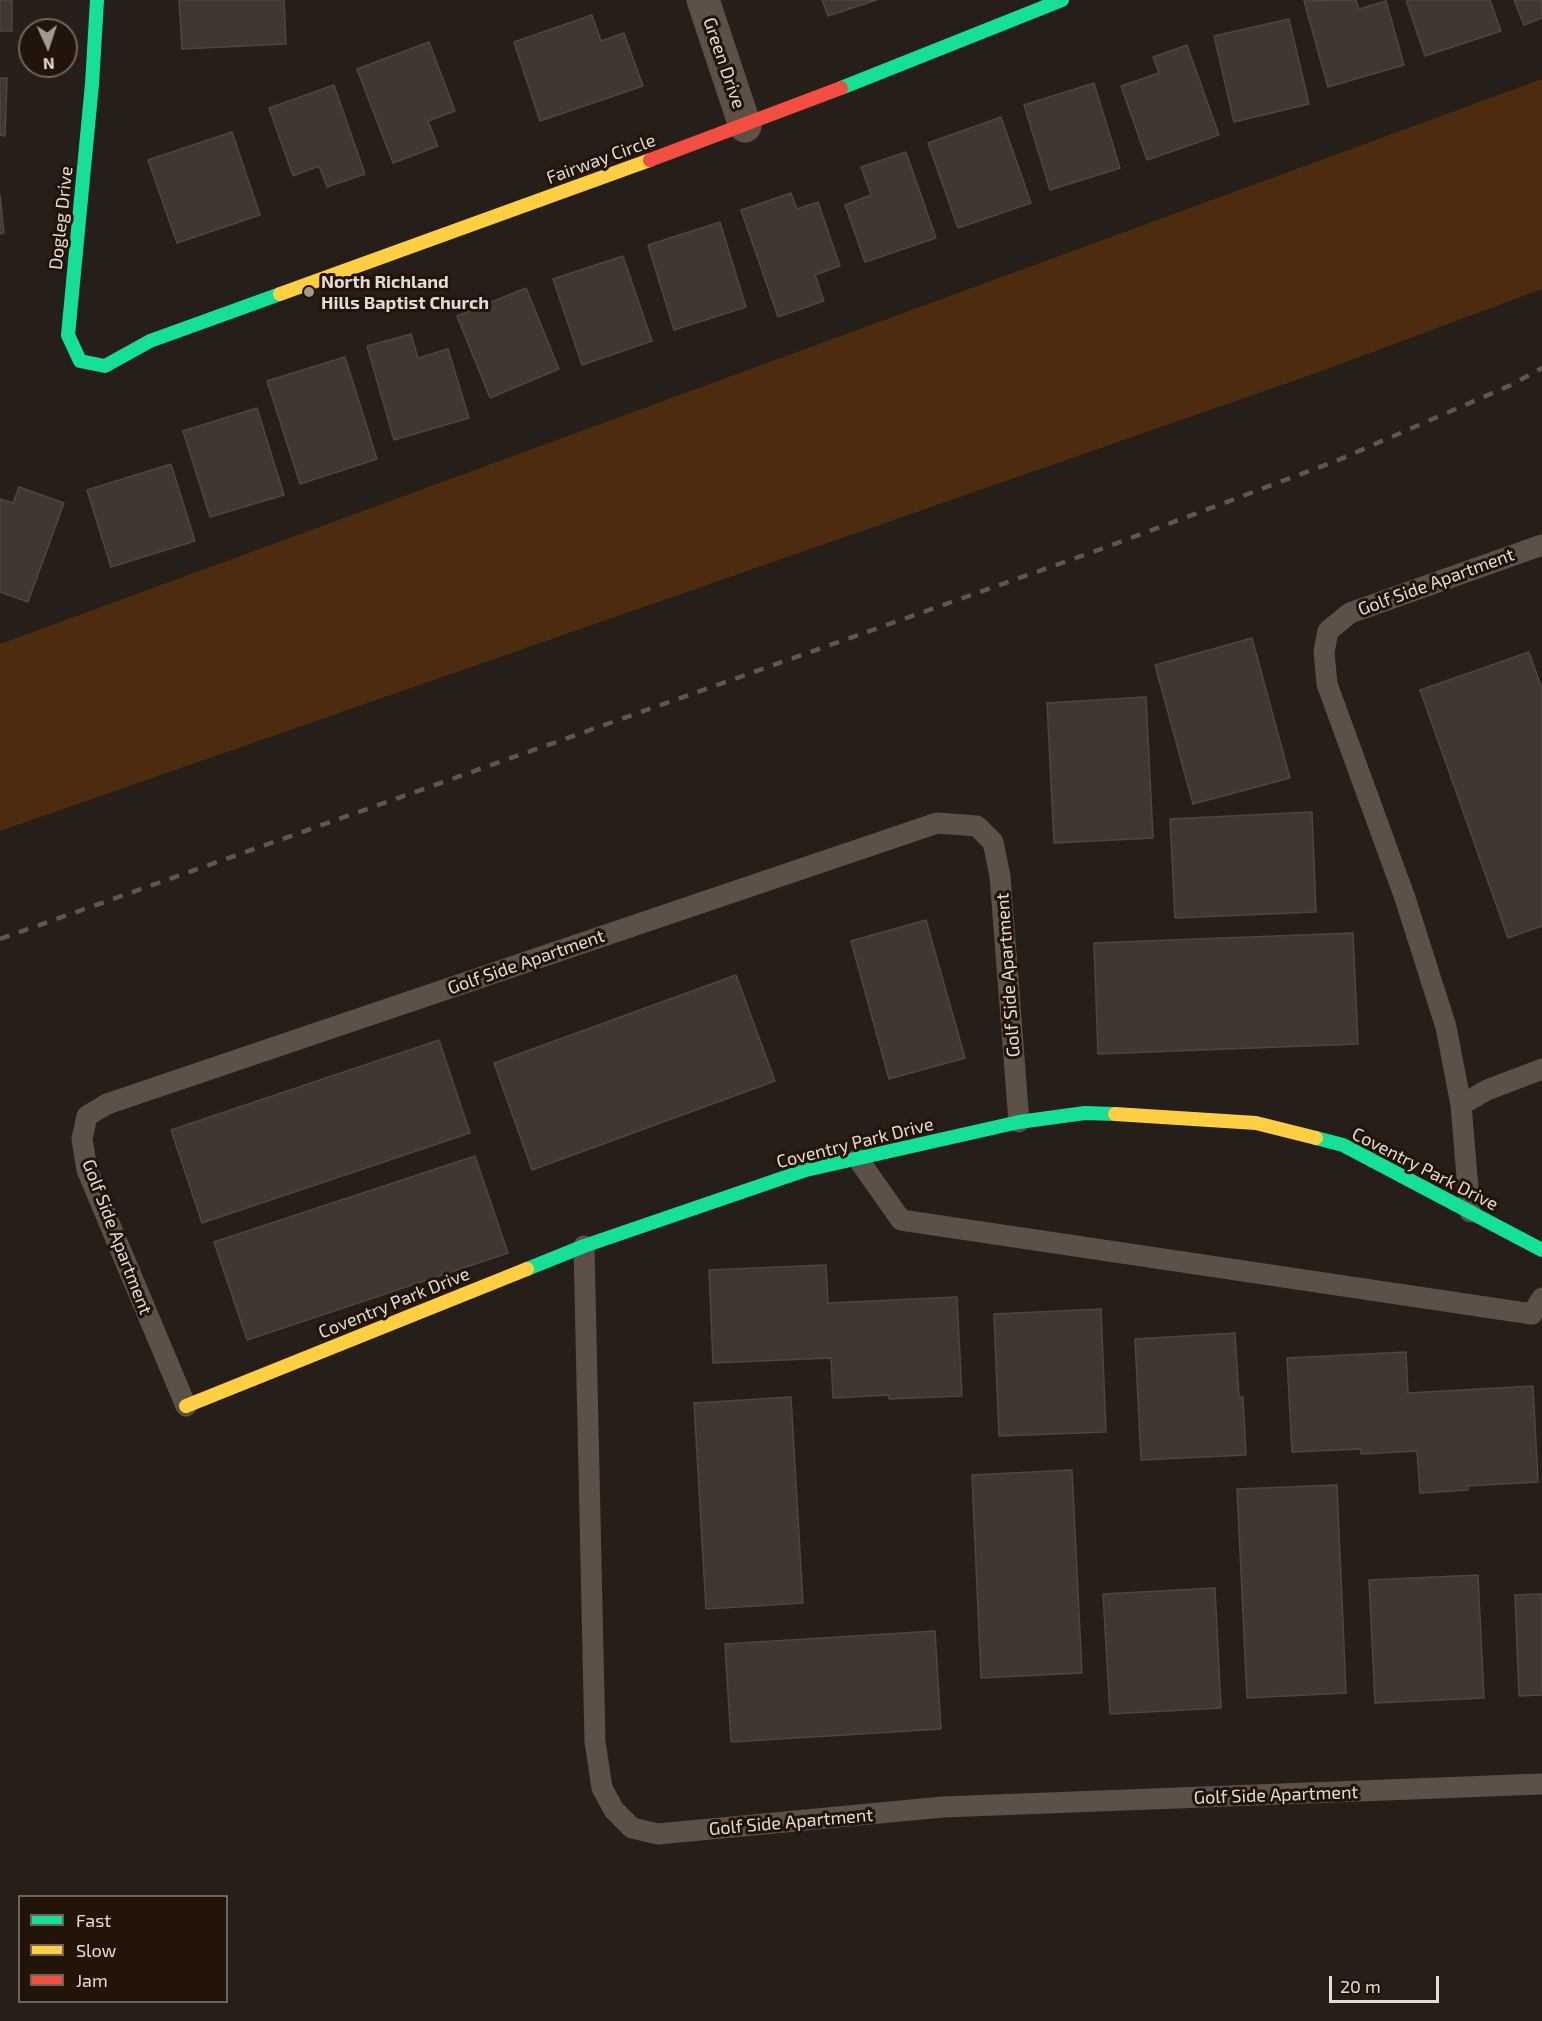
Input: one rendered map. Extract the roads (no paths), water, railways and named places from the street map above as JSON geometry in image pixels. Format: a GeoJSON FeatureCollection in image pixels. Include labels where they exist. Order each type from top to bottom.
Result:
{"type":"FeatureCollection","features":[{"type":"Feature","properties":{"kind":"street","name":"Dogleg Drive"},"geometry":{"type":"LineString","coordinates":[[97,0],[93,84],[68,335],[80,361],[105,366],[150,341]]}},
{"type":"Feature","properties":{"kind":"street","name":"Green Drive"},"geometry":{"type":"LineString","coordinates":[[703,0],[745,126]]}},
{"type":"Feature","properties":{"kind":"street","name":"Fairway Circle"},"geometry":{"type":"LineString","coordinates":[[150,341],[745,126],[1062,0]]}},
{"type":"Feature","properties":{"kind":"street","name":"Coventry Park Drive"},"geometry":{"type":"LineString","coordinates":[[186,1407],[584,1246],[806,1170],[1019,1122],[1085,1113],[1168,1116],[1256,1123],[1343,1145],[1542,1250]]}},
{"type":"Feature","properties":{"kind":"lane","name":"Golf Side Apartment"},"geometry":{"type":"LineString","coordinates":[[1470,1212],[1461,1105],[1446,1027],[1405,898],[1327,684],[1324,652],[1328,631],[1350,613],[1542,545]]}},
{"type":"Feature","properties":{"kind":"lane","name":"Golf Side Apartment"},"geometry":{"type":"LineString","coordinates":[[186,1407],[87,1170],[82,1139],[87,1116],[107,1104],[937,823],[977,826],[993,842],[1000,876],[1019,1122]]}},
{"type":"Feature","properties":{"kind":"lane"},"geometry":{"type":"LineString","coordinates":[[1461,1105],[1487,1090],[1542,1069]]}},
{"type":"Feature","properties":{"kind":"lane"},"geometry":{"type":"LineString","coordinates":[[858,1159],[901,1220],[1532,1314],[1542,1298]]}},
{"type":"Feature","properties":{"kind":"lane","name":"Golf Side Apartment"},"geometry":{"type":"LineString","coordinates":[[584,1246],[595,1742],[602,1788],[614,1810],[632,1828],[658,1834],[943,1807],[1542,1784]]}},
{"type":"Feature","properties":{"kind":"railway"},"geometry":{"type":"LineString","coordinates":[[0,939],[1104,548],[1336,461],[1511,385],[1542,368]]}},
{"type":"Feature","properties":{"kind":"place","name":"North Richland Hills Baptist Church"},"geometry":{"type":"Point","coordinates":[309,292]}}]}
